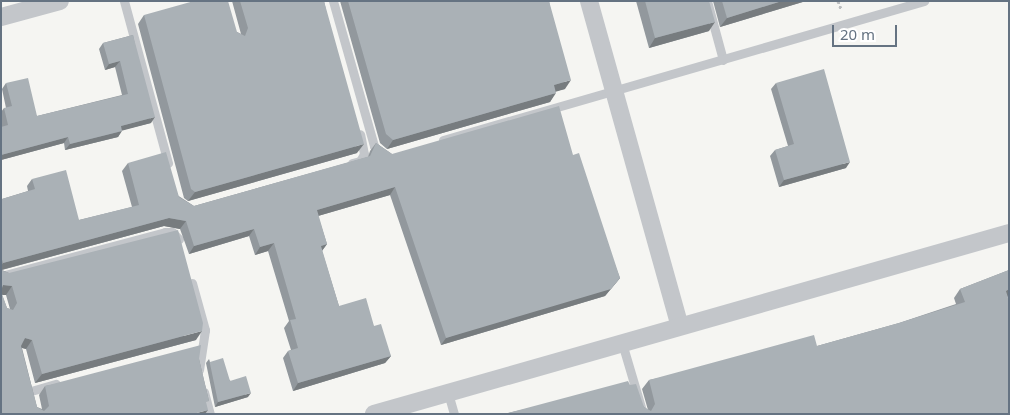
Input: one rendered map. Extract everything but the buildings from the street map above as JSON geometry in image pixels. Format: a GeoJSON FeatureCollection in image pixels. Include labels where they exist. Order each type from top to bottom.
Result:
{"type":"FeatureCollection","features":[{"type":"Feature","properties":{"kind":"street"},"geometry":{"type":"LineString","coordinates":[[1,17],[60,1]]}},
{"type":"Feature","properties":{"kind":"street"},"geometry":{"type":"LineString","coordinates":[[589,1],[680,326]]}},
{"type":"Feature","properties":{"kind":"street"},"geometry":{"type":"LineString","coordinates":[[374,414],[1009,232]]}},
{"type":"Feature","properties":{"kind":"lane"},"geometry":{"type":"LineString","coordinates":[[124,1],[171,174]]}},
{"type":"Feature","properties":{"kind":"lane"},"geometry":{"type":"LineString","coordinates":[[322,1],[364,150],[360,161],[338,167]]}},
{"type":"Feature","properties":{"kind":"lane"},"geometry":{"type":"LineString","coordinates":[[334,1],[374,146],[380,154],[390,155]]}},
{"type":"Feature","properties":{"kind":"lane"},"geometry":{"type":"LineString","coordinates":[[707,1],[723,60]]}},
{"type":"Feature","properties":{"kind":"lane"},"geometry":{"type":"LineString","coordinates":[[437,142],[924,1]]}},
{"type":"Feature","properties":{"kind":"lane"},"geometry":{"type":"LineString","coordinates":[[1,276],[168,231],[178,236],[182,249]]}},
{"type":"Feature","properties":{"kind":"lane"},"geometry":{"type":"LineString","coordinates":[[190,277],[204,324],[199,367],[210,414]]}},
{"type":"Feature","properties":{"kind":"lane"},"geometry":{"type":"LineString","coordinates":[[622,343],[643,414]]}},
{"type":"Feature","properties":{"kind":"lane"},"geometry":{"type":"LineString","coordinates":[[194,348],[203,345]]}},
{"type":"Feature","properties":{"kind":"lane"},"geometry":{"type":"LineString","coordinates":[[31,390],[69,380]]}},
{"type":"Feature","properties":{"kind":"lane"},"geometry":{"type":"LineString","coordinates":[[448,393],[454,414]]}}]}
